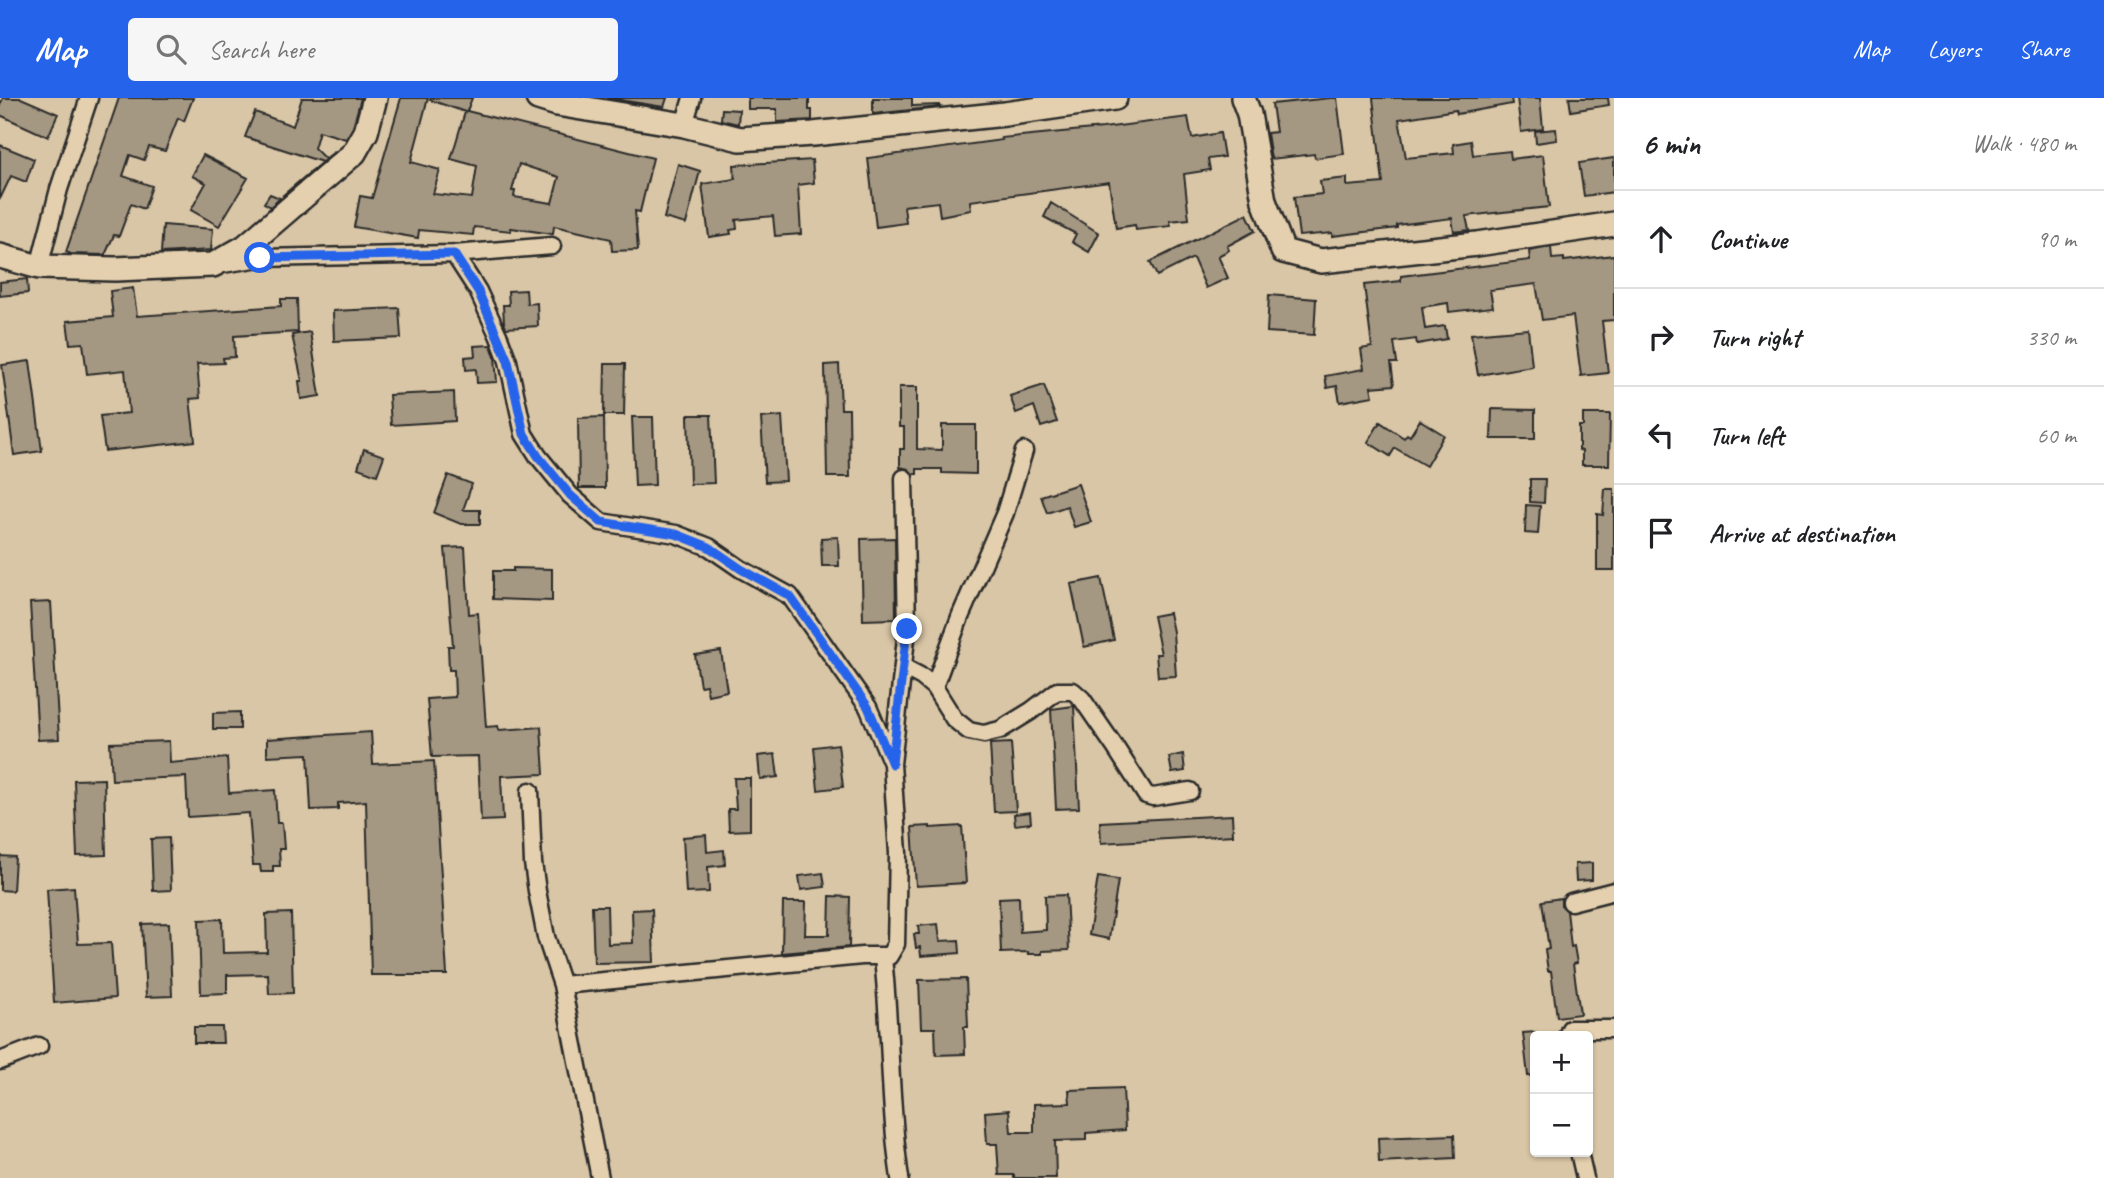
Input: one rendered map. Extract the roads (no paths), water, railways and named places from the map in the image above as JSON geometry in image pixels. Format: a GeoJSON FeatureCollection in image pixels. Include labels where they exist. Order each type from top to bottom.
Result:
{"type":"FeatureCollection","features":[{"type":"Feature","properties":{"kind":"street"},"geometry":{"type":"LineString","coordinates":[[39,267],[59,189],[89,98]]}},
{"type":"Feature","properties":{"kind":"street"},"geometry":{"type":"LineString","coordinates":[[213,265],[245,247],[354,153],[366,132],[375,98]]}},
{"type":"Feature","properties":{"kind":"street"},"geometry":{"type":"LineString","coordinates":[[538,98],[558,104],[684,125],[740,139],[1005,114],[1115,98]]}},
{"type":"Feature","properties":{"kind":"street"},"geometry":{"type":"LineString","coordinates":[[684,125],[692,98]]}},
{"type":"Feature","properties":{"kind":"street"},"geometry":{"type":"LineString","coordinates":[[1243,98],[1249,114],[1264,201],[1283,251],[1321,261],[1477,244],[1614,224]]}},
{"type":"Feature","properties":{"kind":"street"},"geometry":{"type":"LineString","coordinates":[[0,256],[39,267],[115,269],[213,265],[260,258],[454,254],[552,246]]}},
{"type":"Feature","properties":{"kind":"street"},"geometry":{"type":"LineString","coordinates":[[454,254],[478,291],[508,361],[524,434],[570,495],[601,522],[676,534],[709,547],[741,569],[790,596],[868,707],[892,764]]}},
{"type":"Feature","properties":{"kind":"street"},"geometry":{"type":"LineString","coordinates":[[934,687],[960,617],[1006,513],[1024,451]]}},
{"type":"Feature","properties":{"kind":"street"},"geometry":{"type":"LineString","coordinates":[[562,985],[862,956],[889,956],[896,944],[898,853],[892,764],[907,629],[904,478]]}},
{"type":"Feature","properties":{"kind":"street"},"geometry":{"type":"LineString","coordinates":[[903,667],[934,687],[954,719],[969,731],[984,734],[1000,730],[1057,691],[1073,691],[1082,699],[1109,737],[1146,796],[1190,791]]}},
{"type":"Feature","properties":{"kind":"street"},"geometry":{"type":"LineString","coordinates":[[530,791],[537,891],[546,937],[562,985],[600,1178]]}},
{"type":"Feature","properties":{"kind":"street"},"geometry":{"type":"LineString","coordinates":[[1571,902],[1614,891]]}},
{"type":"Feature","properties":{"kind":"street"},"geometry":{"type":"LineString","coordinates":[[883,958],[900,1178]]}},
{"type":"Feature","properties":{"kind":"street"},"geometry":{"type":"LineString","coordinates":[[1569,1031],[1614,1029]]}},
{"type":"Feature","properties":{"kind":"street"},"geometry":{"type":"LineString","coordinates":[[0,1060],[39,1046]]}},
{"type":"Feature","properties":{"kind":"street"},"geometry":{"type":"LineString","coordinates":[[1580,1157],[1585,1178]]}}]}
